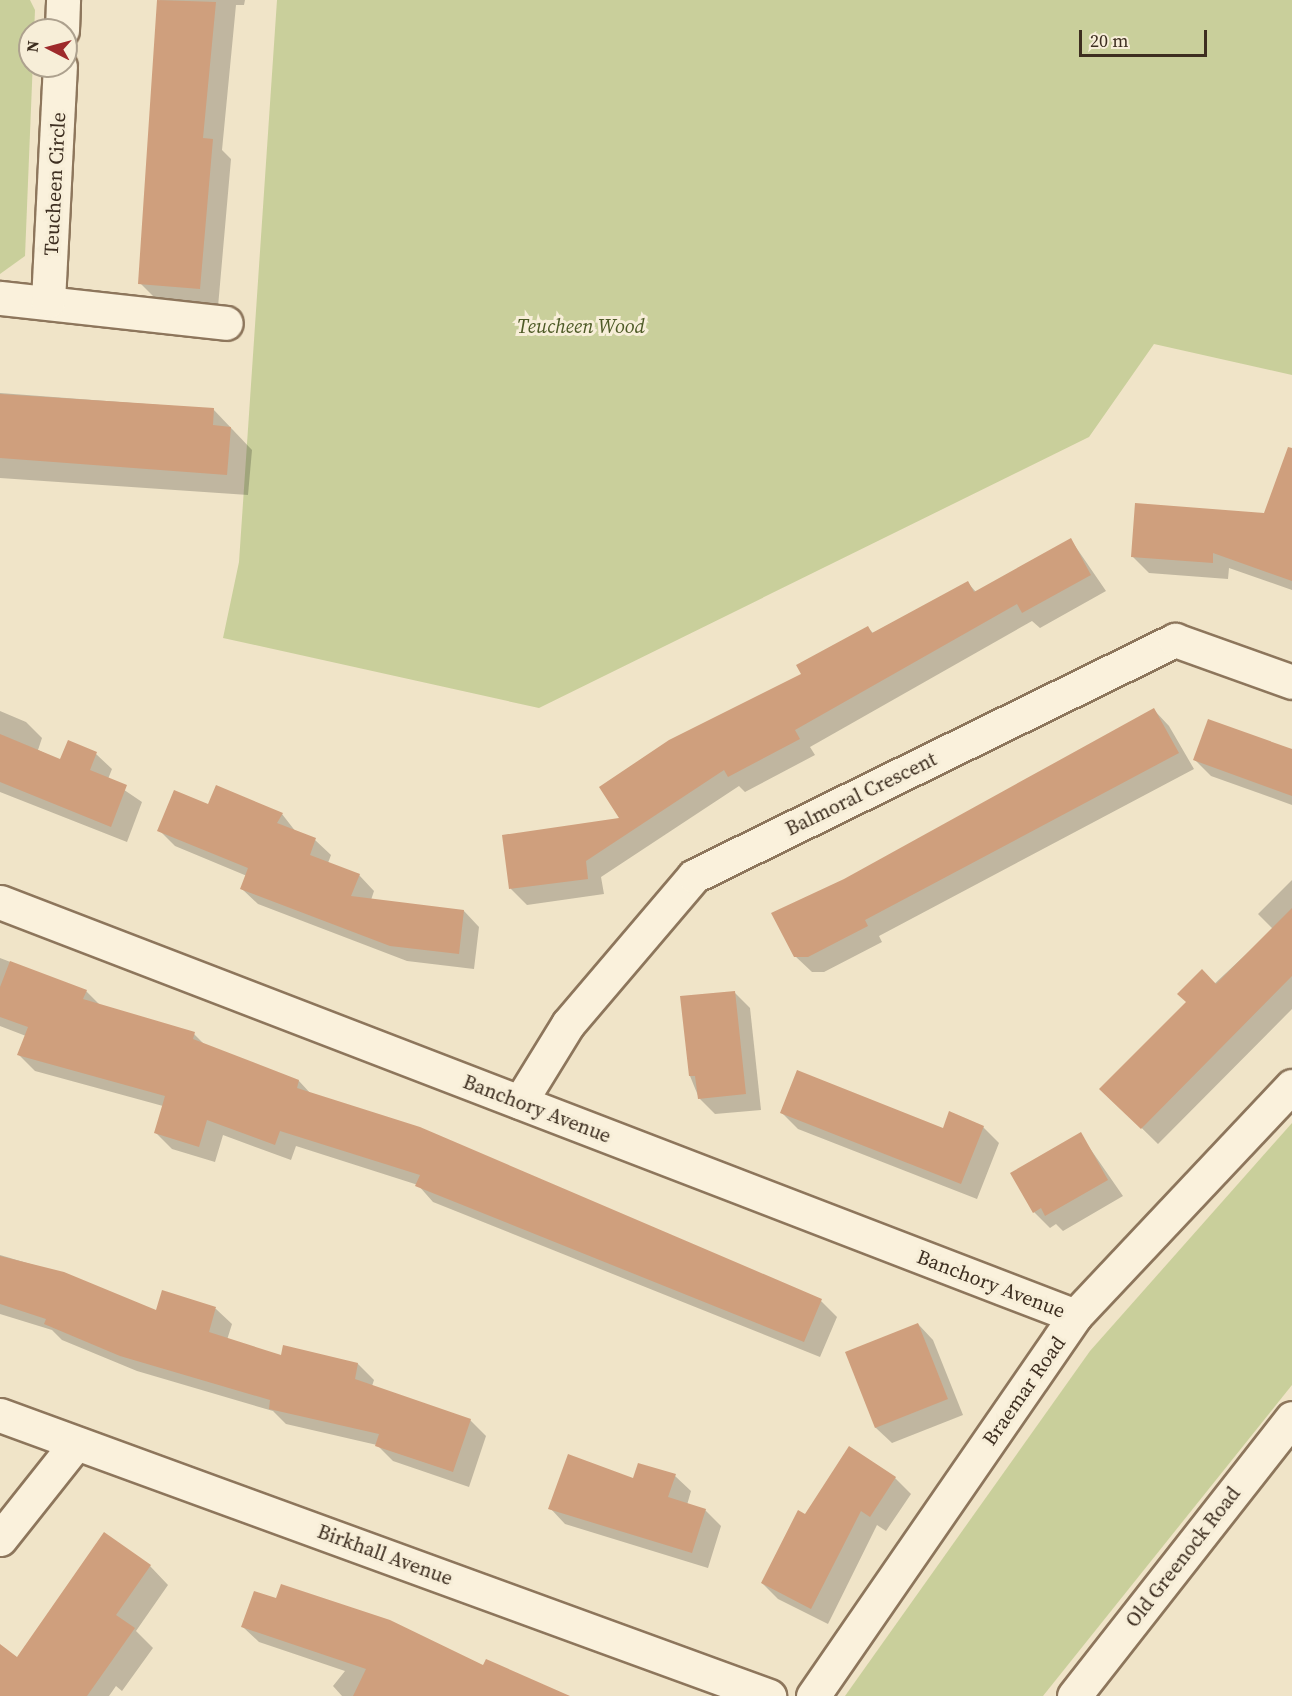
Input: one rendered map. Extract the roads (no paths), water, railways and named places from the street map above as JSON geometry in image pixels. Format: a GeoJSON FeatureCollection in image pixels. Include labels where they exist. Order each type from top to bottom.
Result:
{"type":"FeatureCollection","features":[{"type":"Feature","properties":{"kind":"street"},"geometry":{"type":"LineString","coordinates":[[62,18],[63,0]]}},
{"type":"Feature","properties":{"kind":"street","name":"Teucheen Circle"},"geometry":{"type":"LineString","coordinates":[[48,301],[59,78]]}},
{"type":"Feature","properties":{"kind":"street"},"geometry":{"type":"LineString","coordinates":[[0,298],[48,301],[226,322]]}},
{"type":"Feature","properties":{"kind":"street","name":"Balmoral Crescent"},"geometry":{"type":"LineString","coordinates":[[520,1102],[568,1024],[694,876],[1175,640],[1292,682]]}},
{"type":"Feature","properties":{"kind":"street","name":"Banchory Avenue"},"geometry":{"type":"LineString","coordinates":[[0,902],[1075,1316]]}},
{"type":"Feature","properties":{"kind":"street","name":"Braemar Road"},"geometry":{"type":"LineString","coordinates":[[813,1696],[1075,1316],[1292,1086]]}},
{"type":"Feature","properties":{"kind":"street","name":"Birkhall Avenue"},"geometry":{"type":"LineString","coordinates":[[0,1415],[770,1696]]}},
{"type":"Feature","properties":{"kind":"street","name":"Old Greenock Road"},"geometry":{"type":"LineString","coordinates":[[1074,1696],[1292,1418]]}},
{"type":"Feature","properties":{"kind":"street"},"geometry":{"type":"LineString","coordinates":[[0,1539],[76,1443]]}},
{"type":"Feature","properties":{"kind":"park label","name":"Teucheen Wood"},"geometry":{"type":"Point","coordinates":[581,326]}}]}
